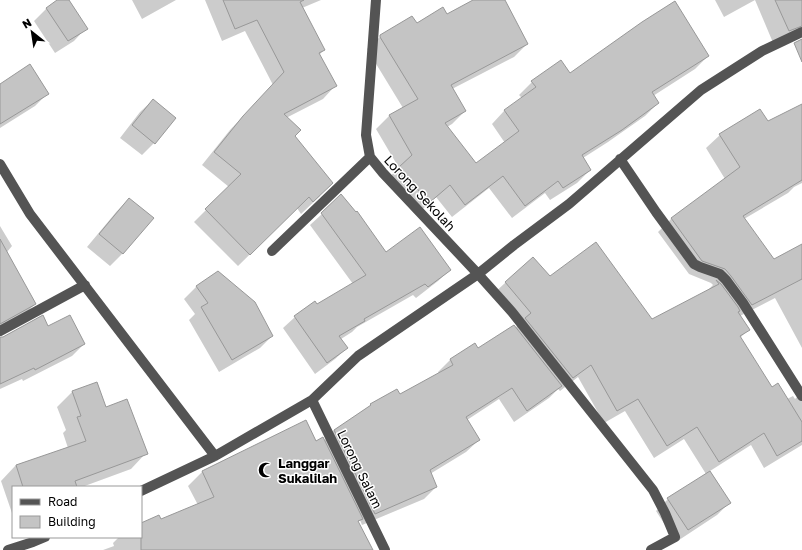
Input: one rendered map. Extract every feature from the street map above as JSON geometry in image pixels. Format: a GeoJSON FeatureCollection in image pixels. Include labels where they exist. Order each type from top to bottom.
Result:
{"type":"FeatureCollection","features":[{"type":"Feature","properties":{"kind":"street","name":"Lorong Sekolah"},"geometry":{"type":"LineString","coordinates":[[376,0],[366,135],[370,157],[383,173],[512,312],[653,490],[675,537],[651,550]]}},
{"type":"Feature","properties":{"kind":"street"},"geometry":{"type":"LineString","coordinates":[[142,491],[215,456],[312,400],[358,356],[478,274],[514,244],[569,204],[701,90],[762,51],[802,32]]}},
{"type":"Feature","properties":{"kind":"street"},"geometry":{"type":"LineString","coordinates":[[272,251],[370,157]]}},
{"type":"Feature","properties":{"kind":"street"},"geometry":{"type":"LineString","coordinates":[[620,159],[694,264],[720,274],[726,280],[743,303],[802,396]]}},
{"type":"Feature","properties":{"kind":"street"},"geometry":{"type":"LineString","coordinates":[[0,164],[30,214],[215,456]]}},
{"type":"Feature","properties":{"kind":"street"},"geometry":{"type":"LineString","coordinates":[[0,331],[85,285]]}},
{"type":"Feature","properties":{"kind":"street","name":"Lorong Salam"},"geometry":{"type":"LineString","coordinates":[[312,400],[385,550]]}},
{"type":"Feature","properties":{"kind":"street"},"geometry":{"type":"LineString","coordinates":[[8,550],[43,538]]}},
{"type":"Feature","properties":{"kind":"building"},"geometry":{"type":"Polygon","coordinates":[[[57,0],[69,0],[88,29],[68,41],[46,8],[57,0]]]}},
{"type":"Feature","properties":{"kind":"building"},"geometry":{"type":"Polygon","coordinates":[[[223,0],[304,0],[300,2],[325,50],[319,53],[337,86],[284,114],[301,130],[295,136],[333,183],[313,202],[309,197],[250,255],[205,209],[241,174],[214,152],[243,116],[284,72],[257,20],[235,29],[223,0]]]}},
{"type":"Feature","properties":{"kind":"building"},"geometry":{"type":"Polygon","coordinates":[[[473,0],[505,0],[528,44],[451,85],[466,111],[445,123],[476,163],[519,131],[504,110],[536,87],[531,81],[561,60],[570,73],[642,22],[675,1],[709,56],[652,92],[659,103],[622,130],[582,155],[591,170],[563,188],[558,181],[525,206],[503,176],[465,205],[450,185],[429,203],[399,167],[412,155],[389,115],[418,99],[380,35],[412,16],[417,23],[443,7],[447,14],[473,0]]]}},
{"type":"Feature","properties":{"kind":"building"},"geometry":{"type":"Polygon","coordinates":[[[775,0],[802,0],[802,26],[789,31],[775,0]]]}},
{"type":"Feature","properties":{"kind":"building"},"geometry":{"type":"Polygon","coordinates":[[[802,39],[802,62],[794,43],[802,39]]]}},
{"type":"Feature","properties":{"kind":"building"},"geometry":{"type":"Polygon","coordinates":[[[30,64],[49,94],[0,124],[0,84],[30,64]]]}},
{"type":"Feature","properties":{"kind":"building"},"geometry":{"type":"Polygon","coordinates":[[[153,99],[176,118],[155,144],[132,125],[153,99]]]}},
{"type":"Feature","properties":{"kind":"building"},"geometry":{"type":"Polygon","coordinates":[[[802,104],[802,180],[743,216],[774,259],[802,244],[802,279],[752,305],[725,269],[702,261],[671,218],[740,167],[719,134],[760,109],[768,121],[802,104]]]}},
{"type":"Feature","properties":{"kind":"building"},"geometry":{"type":"Polygon","coordinates":[[[341,194],[356,212],[357,211],[386,252],[420,227],[451,270],[428,287],[425,284],[364,319],[365,321],[339,336],[348,348],[327,363],[294,316],[315,301],[317,304],[366,275],[321,213],[341,194]]]}},
{"type":"Feature","properties":{"kind":"building"},"geometry":{"type":"Polygon","coordinates":[[[129,198],[154,218],[123,254],[99,234],[129,198]]]}},
{"type":"Feature","properties":{"kind":"building"},"geometry":{"type":"Polygon","coordinates":[[[0,239],[36,304],[0,324],[0,239]]]}},
{"type":"Feature","properties":{"kind":"building"},"geometry":{"type":"Polygon","coordinates":[[[596,242],[652,319],[719,284],[716,280],[721,284],[738,307],[740,311],[738,312],[750,330],[740,336],[772,387],[778,383],[802,422],[802,441],[777,456],[764,433],[719,462],[697,427],[667,446],[638,399],[617,411],[591,365],[573,378],[525,318],[531,313],[505,282],[533,257],[550,276],[596,242]]]}},
{"type":"Feature","properties":{"kind":"building"},"geometry":{"type":"Polygon","coordinates":[[[218,271],[255,302],[273,336],[232,360],[201,307],[208,303],[196,286],[218,271]]]}},
{"type":"Feature","properties":{"kind":"building"},"geometry":{"type":"Polygon","coordinates":[[[43,315],[48,326],[70,315],[85,344],[35,370],[34,368],[0,384],[0,337],[3,337],[43,315]]]}},
{"type":"Feature","properties":{"kind":"building"},"geometry":{"type":"Polygon","coordinates":[[[514,325],[562,386],[527,411],[512,388],[466,417],[480,440],[430,470],[437,487],[375,514],[334,430],[371,405],[370,404],[397,389],[400,394],[453,365],[450,359],[475,343],[478,348],[514,325]]]}},
{"type":"Feature","properties":{"kind":"building"},"geometry":{"type":"Polygon","coordinates":[[[97,382],[106,407],[127,399],[148,454],[75,481],[77,486],[23,486],[16,465],[86,441],[77,417],[81,416],[72,391],[97,382]]]}},
{"type":"Feature","properties":{"kind":"building"},"geometry":{"type":"Polygon","coordinates":[[[306,420],[316,441],[323,437],[363,519],[358,521],[373,550],[141,550],[142,523],[159,515],[161,519],[214,497],[202,471],[306,420]]]}},
{"type":"Feature","properties":{"kind":"building"},"geometry":{"type":"Polygon","coordinates":[[[710,471],[731,503],[688,530],[667,498],[710,471]]]}},
{"type":"Feature","properties":{"kind":"place","name":"Langgar Sukalilah"},"geometry":{"type":"Point","coordinates":[266,470]}}]}
